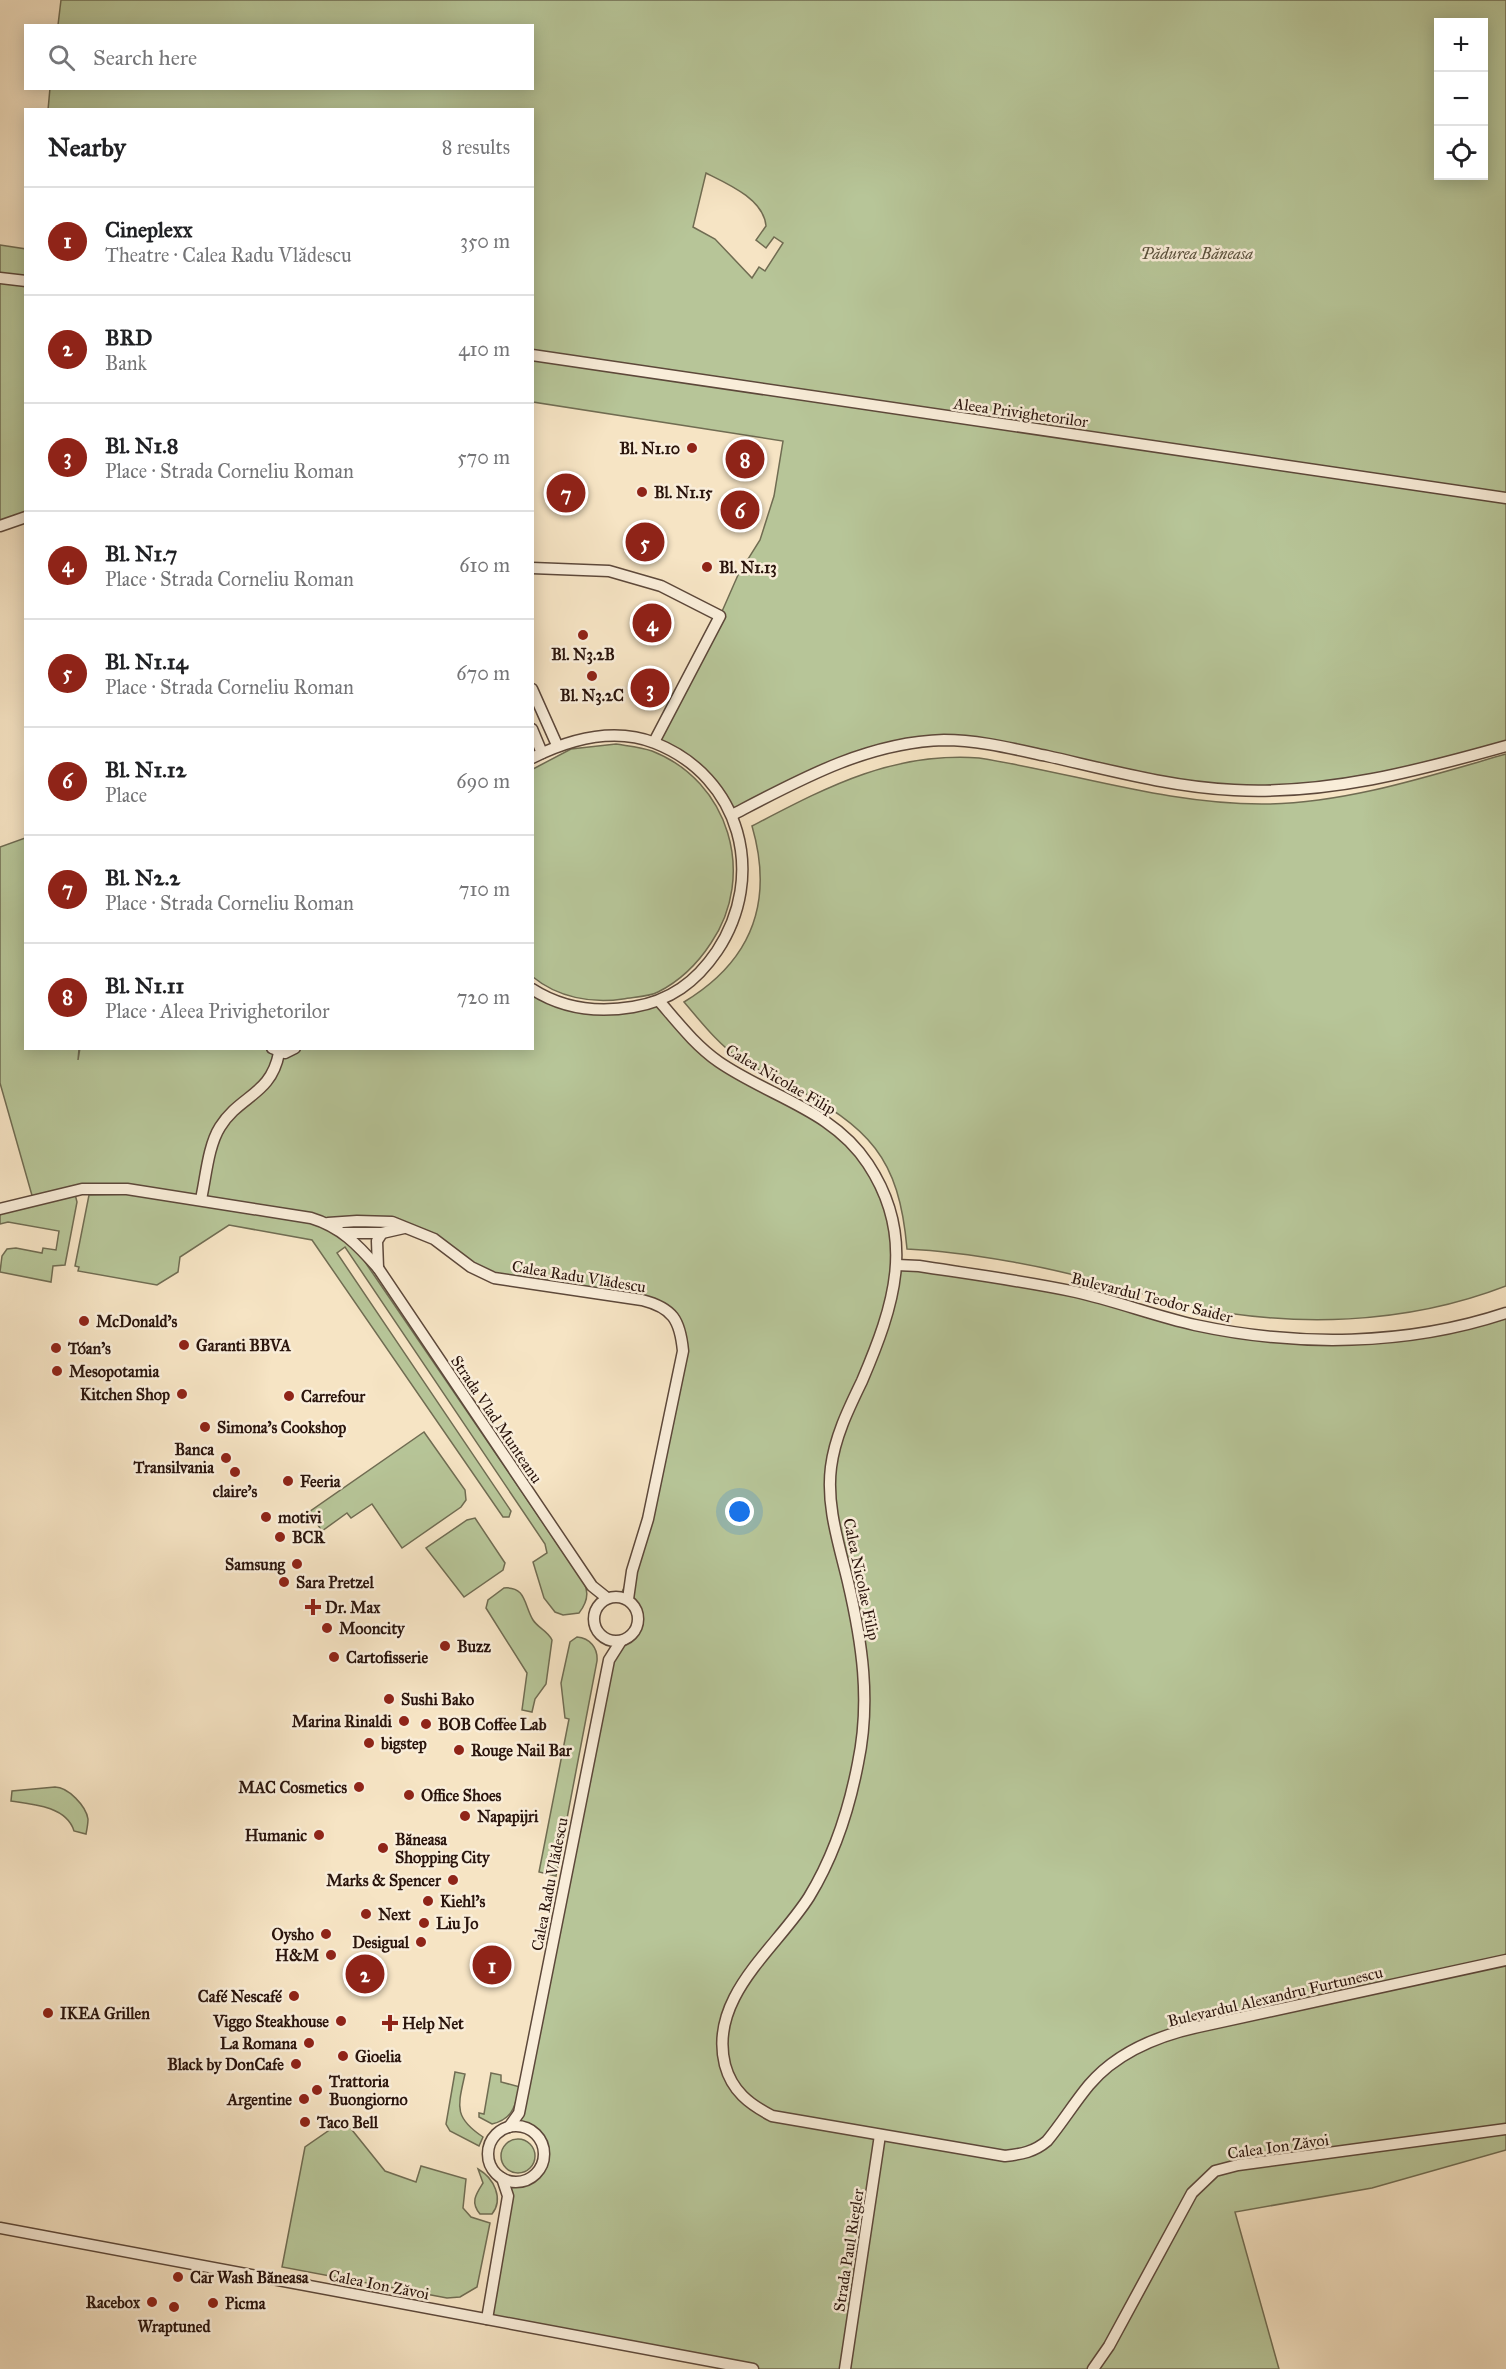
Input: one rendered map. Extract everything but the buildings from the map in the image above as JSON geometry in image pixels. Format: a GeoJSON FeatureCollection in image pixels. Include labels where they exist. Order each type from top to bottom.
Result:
{"type":"FeatureCollection","features":[{"type":"Feature","properties":{"kind":"street"},"geometry":{"type":"LineString","coordinates":[[0,278],[24,281]]}},
{"type":"Feature","properties":{"kind":"street","name":"Aleea Privighetorilor"},"geometry":{"type":"LineString","coordinates":[[534,356],[1506,498]]}},
{"type":"Feature","properties":{"kind":"street"},"geometry":{"type":"LineString","coordinates":[[0,526],[24,517]]}},
{"type":"Feature","properties":{"kind":"street"},"geometry":{"type":"LineString","coordinates":[[534,568],[609,571],[661,586],[720,616],[654,742]]}},
{"type":"Feature","properties":{"kind":"street"},"geometry":{"type":"LineString","coordinates":[[534,693],[557,745]]}},
{"type":"Feature","properties":{"kind":"street"},"geometry":{"type":"LineString","coordinates":[[534,739],[537,755],[557,745],[590,737],[617,736],[654,742],[696,768],[720,793],[732,815],[738,834],[743,879],[734,922],[711,960],[698,975],[660,1002],[614,1010],[586,1009],[561,1004],[534,990]]}},
{"type":"Feature","properties":{"kind":"street"},"geometry":{"type":"LineString","coordinates":[[732,815],[848,759],[908,744],[935,741],[974,742],[1015,749],[1181,784],[1280,792],[1372,780],[1506,746]]}},
{"type":"Feature","properties":{"kind":"street","name":"Calea Nicolae Filip"},"geometry":{"type":"LineString","coordinates":[[660,1002],[691,1039],[722,1064],[816,1115],[836,1128],[853,1144],[871,1168],[887,1202],[896,1238],[897,1265],[885,1325],[848,1411],[831,1465],[831,1506],[861,1640],[864,1670],[864,1726],[852,1793],[831,1855],[818,1880],[799,1911],[734,1995],[726,2012],[722,2053],[728,2074],[737,2091],[750,2105],[772,2116],[880,2135]]}},
{"type":"Feature","properties":{"kind":"street"},"geometry":{"type":"LineString","coordinates":[[201,1199],[219,1128],[230,1115],[264,1088],[276,1070],[276,1051]]}},
{"type":"Feature","properties":{"kind":"street","name":"Calea Radu Vlădescu"},"geometry":{"type":"LineString","coordinates":[[0,1209],[82,1188],[127,1189],[201,1199],[328,1223],[378,1221],[408,1228],[434,1239],[471,1267],[494,1278],[642,1300],[660,1305],[677,1321],[683,1351],[648,1519],[632,1571],[628,1599]]}},
{"type":"Feature","properties":{"kind":"street"},"geometry":{"type":"LineString","coordinates":[[360,1247],[361,1234],[378,1221]]}},
{"type":"Feature","properties":{"kind":"street","name":"Calea Radu Vlădescu"},"geometry":{"type":"LineString","coordinates":[[328,1223],[360,1247],[378,1268]]}},
{"type":"Feature","properties":{"kind":"street","name":"Calea Radu Vlădescu"},"geometry":{"type":"LineString","coordinates":[[344,1233],[382,1233],[408,1228]]}},
{"type":"Feature","properties":{"kind":"street"},"geometry":{"type":"LineString","coordinates":[[378,1268],[377,1241],[382,1233]]}},
{"type":"Feature","properties":{"kind":"street","name":"Bulevardul Teodor Saider"},"geometry":{"type":"LineString","coordinates":[[897,1265],[919,1266],[1075,1292],[1194,1325],[1271,1338],[1311,1341],[1382,1338],[1457,1327],[1506,1313]]}},
{"type":"Feature","properties":{"kind":"street","name":"Strada Vlad Munteanu"},"geometry":{"type":"LineString","coordinates":[[378,1268],[592,1586],[597,1606]]}},
{"type":"Feature","properties":{"kind":"street","name":"Calea Radu Vlădescu"},"geometry":{"type":"LineString","coordinates":[[610,1597],[632,1571]]}},
{"type":"Feature","properties":{"kind":"street","name":"Strada Vlad Munteanu"},"geometry":{"type":"LineString","coordinates":[[592,1586],[610,1597]]}},
{"type":"Feature","properties":{"kind":"street"},"geometry":{"type":"LineString","coordinates":[[610,1597],[628,1599],[637,1609],[639,1622],[633,1634],[621,1641],[604,1637],[597,1631],[594,1620],[597,1606],[610,1597]]}},
{"type":"Feature","properties":{"kind":"street","name":"Calea Radu Vlădescu"},"geometry":{"type":"LineString","coordinates":[[604,1637],[609,1660]]}},
{"type":"Feature","properties":{"kind":"street","name":"Calea Radu Vlădescu"},"geometry":{"type":"LineString","coordinates":[[509,2127],[519,2114],[609,1660],[621,1641]]}},
{"type":"Feature","properties":{"kind":"street","name":"Bulevardul Alexandru Furtunescu"},"geometry":{"type":"LineString","coordinates":[[880,2135],[1005,2156],[1022,2154],[1038,2149],[1047,2141],[1103,2071],[1119,2058],[1154,2040],[1198,2027],[1506,1960]]}},
{"type":"Feature","properties":{"kind":"street"},"geometry":{"type":"LineString","coordinates":[[508,2196],[522,2181],[538,2171],[543,2157],[540,2141],[525,2128],[519,2114]]}},
{"type":"Feature","properties":{"kind":"street"},"geometry":{"type":"LineString","coordinates":[[487,2319],[508,2196],[502,2178],[490,2165],[489,2148],[496,2135],[509,2127],[525,2128]]}},
{"type":"Feature","properties":{"kind":"street","name":"Calea Ion Zăvoi"},"geometry":{"type":"LineString","coordinates":[[1093,2369],[1109,2346],[1192,2193],[1199,2183],[1215,2171],[1506,2129]]}},
{"type":"Feature","properties":{"kind":"street","name":"Strada Paul Riegler"},"geometry":{"type":"LineString","coordinates":[[844,2369],[880,2135]]}},
{"type":"Feature","properties":{"kind":"street"},"geometry":{"type":"LineString","coordinates":[[502,2178],[522,2181]]}},
{"type":"Feature","properties":{"kind":"street","name":"Calea Ion Zăvoi"},"geometry":{"type":"LineString","coordinates":[[0,2228],[753,2369]]}},
{"type":"Feature","properties":{"kind":"green space","name":"Pădurea Băneasa"},"geometry":{"type":"Polygon","coordinates":[[[61,0],[1506,0],[1506,746],[1372,780],[1233,790],[974,742],[873,751],[732,815],[708,780],[654,742],[720,616],[738,575],[760,540],[774,496],[783,441],[534,402],[534,108],[48,108],[50,90],[534,90],[534,24],[58,24],[61,0]],[[706,173],[693,227],[715,239],[752,278],[759,267],[765,271],[783,243],[774,237],[766,248],[756,240],[766,226],[764,216],[743,193],[706,173]]]}},
{"type":"Feature","properties":{"kind":"green space"},"geometry":{"type":"Polygon","coordinates":[[[0,245],[24,249],[24,517],[0,526],[0,245]]]}},
{"type":"Feature","properties":{"kind":"green space"},"geometry":{"type":"Polygon","coordinates":[[[616,744],[652,751],[679,765],[700,784],[717,807],[728,833],[733,860],[732,889],[725,916],[700,958],[674,983],[658,992],[611,1000],[587,1000],[553,990],[534,978],[534,768],[571,749],[616,744]]]}},
{"type":"Feature","properties":{"kind":"green space"},"geometry":{"type":"Polygon","coordinates":[[[1506,754],[1506,1286],[1468,1299],[1428,1309],[1348,1319],[1268,1318],[1188,1306],[1035,1266],[956,1253],[907,1249],[903,1217],[896,1190],[875,1148],[860,1131],[817,1101],[741,1060],[711,1033],[684,1002],[707,986],[726,968],[741,948],[752,927],[758,904],[760,880],[758,854],[752,826],[807,798],[861,775],[917,761],[979,758],[1157,794],[1229,803],[1266,804],[1357,794],[1506,754]]]}},
{"type":"Feature","properties":{"kind":"green space"},"geometry":{"type":"Polygon","coordinates":[[[24,838],[24,1050],[79,1050],[78,1060],[80,1050],[534,1050],[534,989],[586,1009],[660,1002],[705,1051],[836,1128],[879,1183],[898,1265],[1075,1292],[1194,1325],[1359,1340],[1506,1313],[1506,2150],[1372,2188],[1235,2212],[1279,2369],[753,2369],[487,2319],[511,2182],[524,2180],[533,2175],[542,2156],[541,2146],[536,2137],[528,2130],[515,2127],[613,1641],[630,1637],[637,1625],[638,1614],[632,1604],[620,1596],[632,1571],[682,1335],[660,1305],[494,1278],[408,1228],[328,1223],[127,1189],[33,1199],[0,1083],[0,847],[24,838]]]}},
{"type":"Feature","properties":{"kind":"green space"},"geometry":{"type":"Polygon","coordinates":[[[75,1194],[77,1202],[65,1265],[53,1266],[51,1282],[0,1272],[2,1256],[7,1249],[16,1248],[42,1253],[43,1248],[56,1250],[59,1231],[8,1222],[0,1224],[0,1213],[75,1194]]]}},
{"type":"Feature","properties":{"kind":"green space"},"geometry":{"type":"Polygon","coordinates":[[[89,1195],[153,1195],[324,1225],[342,1237],[363,1259],[584,1583],[587,1591],[586,1599],[579,1613],[563,1615],[555,1612],[544,1598],[533,1562],[547,1553],[545,1544],[345,1247],[337,1253],[511,1511],[509,1517],[503,1517],[312,1240],[229,1225],[180,1257],[178,1272],[157,1285],[78,1271],[79,1267],[75,1266],[89,1195]]]}},
{"type":"Feature","properties":{"kind":"green space"},"geometry":{"type":"Polygon","coordinates":[[[424,1432],[465,1490],[466,1500],[461,1507],[402,1548],[372,1504],[351,1518],[347,1513],[322,1531],[309,1512],[424,1432]]]}},
{"type":"Feature","properties":{"kind":"green space"},"geometry":{"type":"Polygon","coordinates":[[[475,1518],[505,1563],[503,1570],[464,1597],[426,1548],[467,1520],[475,1518]]]}},
{"type":"Feature","properties":{"kind":"green space"},"geometry":{"type":"Polygon","coordinates":[[[504,1588],[511,1588],[520,1593],[533,1620],[552,1640],[546,1684],[535,1699],[532,1712],[522,1710],[527,1673],[486,1608],[488,1600],[504,1588]]]}},
{"type":"Feature","properties":{"kind":"green space"},"geometry":{"type":"Polygon","coordinates":[[[577,1637],[586,1639],[592,1644],[597,1661],[556,1876],[539,1872],[569,1719],[565,1718],[561,1683],[570,1642],[577,1637]]]}},
{"type":"Feature","properties":{"kind":"green space"},"geometry":{"type":"Polygon","coordinates":[[[55,1787],[71,1794],[84,1809],[88,1819],[86,1834],[74,1831],[64,1817],[48,1808],[11,1801],[12,1791],[55,1787]]]}},
{"type":"Feature","properties":{"kind":"green space"},"geometry":{"type":"Polygon","coordinates":[[[455,2072],[465,2074],[460,2110],[467,2123],[483,2137],[479,2146],[450,2131],[446,2124],[455,2072]]]}},
{"type":"Feature","properties":{"kind":"green space"},"geometry":{"type":"Polygon","coordinates":[[[491,2073],[501,2075],[501,2082],[520,2087],[509,2115],[492,2124],[479,2117],[479,2113],[484,2114],[491,2073]]]}},
{"type":"Feature","properties":{"kind":"green space"},"geometry":{"type":"Polygon","coordinates":[[[344,2120],[385,2171],[416,2182],[421,2166],[466,2179],[463,2208],[471,2217],[490,2223],[477,2287],[460,2297],[447,2298],[282,2267],[305,2147],[344,2120]]]}},
{"type":"Feature","properties":{"kind":"green space"},"geometry":{"type":"Polygon","coordinates":[[[518,2139],[530,2144],[535,2156],[530,2168],[518,2173],[506,2168],[501,2156],[506,2144],[518,2139]]]}},
{"type":"Feature","properties":{"kind":"green space"},"geometry":{"type":"Polygon","coordinates":[[[478,2169],[489,2178],[496,2189],[497,2202],[492,2214],[480,2214],[475,2206],[476,2194],[483,2183],[478,2169]]]}},
{"type":"Feature","properties":{"kind":"place","name":"Bl. N1.10"},"geometry":{"type":"Point","coordinates":[692,448]}},
{"type":"Feature","properties":{"kind":"place","name":"Bl. N1.11"},"geometry":{"type":"Point","coordinates":[745,459]}},
{"type":"Feature","properties":{"kind":"place","name":"Bl. N1.15"},"geometry":{"type":"Point","coordinates":[642,492]}},
{"type":"Feature","properties":{"kind":"place","name":"Bl. N2.2"},"geometry":{"type":"Point","coordinates":[566,493]}},
{"type":"Feature","properties":{"kind":"place","name":"Bl. N1.12"},"geometry":{"type":"Point","coordinates":[740,510]}},
{"type":"Feature","properties":{"kind":"place","name":"Bl. N1.14"},"geometry":{"type":"Point","coordinates":[645,542]}},
{"type":"Feature","properties":{"kind":"place","name":"Bl. N1.13"},"geometry":{"type":"Point","coordinates":[707,567]}},
{"type":"Feature","properties":{"kind":"place","name":"Bl. N1.7"},"geometry":{"type":"Point","coordinates":[652,623]}},
{"type":"Feature","properties":{"kind":"place","name":"Bl. N3.2B"},"geometry":{"type":"Point","coordinates":[583,635]}},
{"type":"Feature","properties":{"kind":"place","name":"Bl. N3.2C"},"geometry":{"type":"Point","coordinates":[592,676]}},
{"type":"Feature","properties":{"kind":"place","name":"Bl. N1.8"},"geometry":{"type":"Point","coordinates":[650,688]}},
{"type":"Feature","properties":{"kind":"place","name":"McDonald's"},"geometry":{"type":"Point","coordinates":[84,1321]}},
{"type":"Feature","properties":{"kind":"place","name":"Garanti BBVA"},"geometry":{"type":"Point","coordinates":[184,1345]}},
{"type":"Feature","properties":{"kind":"place","name":"Tóan's"},"geometry":{"type":"Point","coordinates":[56,1348]}},
{"type":"Feature","properties":{"kind":"place","name":"Mesopotamia"},"geometry":{"type":"Point","coordinates":[57,1371]}},
{"type":"Feature","properties":{"kind":"place","name":"Kitchen Shop"},"geometry":{"type":"Point","coordinates":[182,1394]}},
{"type":"Feature","properties":{"kind":"place","name":"Carrefour"},"geometry":{"type":"Point","coordinates":[289,1396]}},
{"type":"Feature","properties":{"kind":"place","name":"Simona's Cookshop"},"geometry":{"type":"Point","coordinates":[205,1427]}},
{"type":"Feature","properties":{"kind":"place","name":"Banca Transilvania"},"geometry":{"type":"Point","coordinates":[226,1458]}},
{"type":"Feature","properties":{"kind":"place","name":"claire's"},"geometry":{"type":"Point","coordinates":[235,1472]}},
{"type":"Feature","properties":{"kind":"place","name":"Feeria"},"geometry":{"type":"Point","coordinates":[288,1481]}},
{"type":"Feature","properties":{"kind":"place","name":"motivi"},"geometry":{"type":"Point","coordinates":[266,1517]}},
{"type":"Feature","properties":{"kind":"place","name":"BCR"},"geometry":{"type":"Point","coordinates":[280,1537]}},
{"type":"Feature","properties":{"kind":"place","name":"Samsung"},"geometry":{"type":"Point","coordinates":[297,1564]}},
{"type":"Feature","properties":{"kind":"place","name":"Sara Pretzel"},"geometry":{"type":"Point","coordinates":[284,1582]}},
{"type":"Feature","properties":{"kind":"place","name":"Dr. Max"},"geometry":{"type":"Point","coordinates":[313,1607]}},
{"type":"Feature","properties":{"kind":"place","name":"Mooncity"},"geometry":{"type":"Point","coordinates":[327,1628]}},
{"type":"Feature","properties":{"kind":"place","name":"Buzz"},"geometry":{"type":"Point","coordinates":[445,1646]}},
{"type":"Feature","properties":{"kind":"place","name":"Cartofisserie"},"geometry":{"type":"Point","coordinates":[334,1657]}},
{"type":"Feature","properties":{"kind":"place","name":"Sushi Bako"},"geometry":{"type":"Point","coordinates":[389,1699]}},
{"type":"Feature","properties":{"kind":"place","name":"Marina Rinaldi"},"geometry":{"type":"Point","coordinates":[404,1721]}},
{"type":"Feature","properties":{"kind":"place","name":"BOB Coffee Lab"},"geometry":{"type":"Point","coordinates":[426,1724]}},
{"type":"Feature","properties":{"kind":"place","name":"bigstep"},"geometry":{"type":"Point","coordinates":[369,1743]}},
{"type":"Feature","properties":{"kind":"place","name":"Rouge Nail Bar"},"geometry":{"type":"Point","coordinates":[459,1750]}},
{"type":"Feature","properties":{"kind":"place","name":"MAC Cosmetics"},"geometry":{"type":"Point","coordinates":[359,1787]}},
{"type":"Feature","properties":{"kind":"place","name":"Office Shoes"},"geometry":{"type":"Point","coordinates":[409,1795]}},
{"type":"Feature","properties":{"kind":"place","name":"Napapijri"},"geometry":{"type":"Point","coordinates":[465,1816]}},
{"type":"Feature","properties":{"kind":"place","name":"Humanic"},"geometry":{"type":"Point","coordinates":[319,1835]}},
{"type":"Feature","properties":{"kind":"place","name":"Băneasa Shopping City"},"geometry":{"type":"Point","coordinates":[383,1848]}},
{"type":"Feature","properties":{"kind":"place","name":"Marks & Spencer"},"geometry":{"type":"Point","coordinates":[453,1880]}},
{"type":"Feature","properties":{"kind":"place","name":"Kiehl's"},"geometry":{"type":"Point","coordinates":[428,1901]}},
{"type":"Feature","properties":{"kind":"place","name":"Next"},"geometry":{"type":"Point","coordinates":[366,1914]}},
{"type":"Feature","properties":{"kind":"place","name":"Liu Jo"},"geometry":{"type":"Point","coordinates":[424,1923]}},
{"type":"Feature","properties":{"kind":"place","name":"Oysho"},"geometry":{"type":"Point","coordinates":[326,1934]}},
{"type":"Feature","properties":{"kind":"place","name":"Desigual"},"geometry":{"type":"Point","coordinates":[421,1942]}},
{"type":"Feature","properties":{"kind":"place","name":"H&M"},"geometry":{"type":"Point","coordinates":[331,1955]}},
{"type":"Feature","properties":{"kind":"place","name":"Cineplexx"},"geometry":{"type":"Point","coordinates":[492,1965]}},
{"type":"Feature","properties":{"kind":"place","name":"BRD"},"geometry":{"type":"Point","coordinates":[365,1974]}},
{"type":"Feature","properties":{"kind":"place","name":"Café Nescafé"},"geometry":{"type":"Point","coordinates":[294,1996]}},
{"type":"Feature","properties":{"kind":"place","name":"IKEA Grillen"},"geometry":{"type":"Point","coordinates":[48,2013]}},
{"type":"Feature","properties":{"kind":"place","name":"Viggo Steakhouse"},"geometry":{"type":"Point","coordinates":[341,2021]}},
{"type":"Feature","properties":{"kind":"place","name":"Help Net"},"geometry":{"type":"Point","coordinates":[390,2023]}},
{"type":"Feature","properties":{"kind":"place","name":"La Romana"},"geometry":{"type":"Point","coordinates":[309,2043]}},
{"type":"Feature","properties":{"kind":"place","name":"Gioelia"},"geometry":{"type":"Point","coordinates":[343,2056]}},
{"type":"Feature","properties":{"kind":"place","name":"Black by DonCafe"},"geometry":{"type":"Point","coordinates":[296,2064]}},
{"type":"Feature","properties":{"kind":"place","name":"Trattoria Buongiorno"},"geometry":{"type":"Point","coordinates":[317,2090]}},
{"type":"Feature","properties":{"kind":"place","name":"Argentine"},"geometry":{"type":"Point","coordinates":[304,2099]}},
{"type":"Feature","properties":{"kind":"place","name":"Taco Bell"},"geometry":{"type":"Point","coordinates":[305,2122]}},
{"type":"Feature","properties":{"kind":"place","name":"Car Wash Băneasa"},"geometry":{"type":"Point","coordinates":[178,2277]}},
{"type":"Feature","properties":{"kind":"place","name":"Racebox"},"geometry":{"type":"Point","coordinates":[152,2302]}},
{"type":"Feature","properties":{"kind":"place","name":"Picma"},"geometry":{"type":"Point","coordinates":[213,2303]}},
{"type":"Feature","properties":{"kind":"place","name":"Wraptuned"},"geometry":{"type":"Point","coordinates":[174,2307]}}]}
